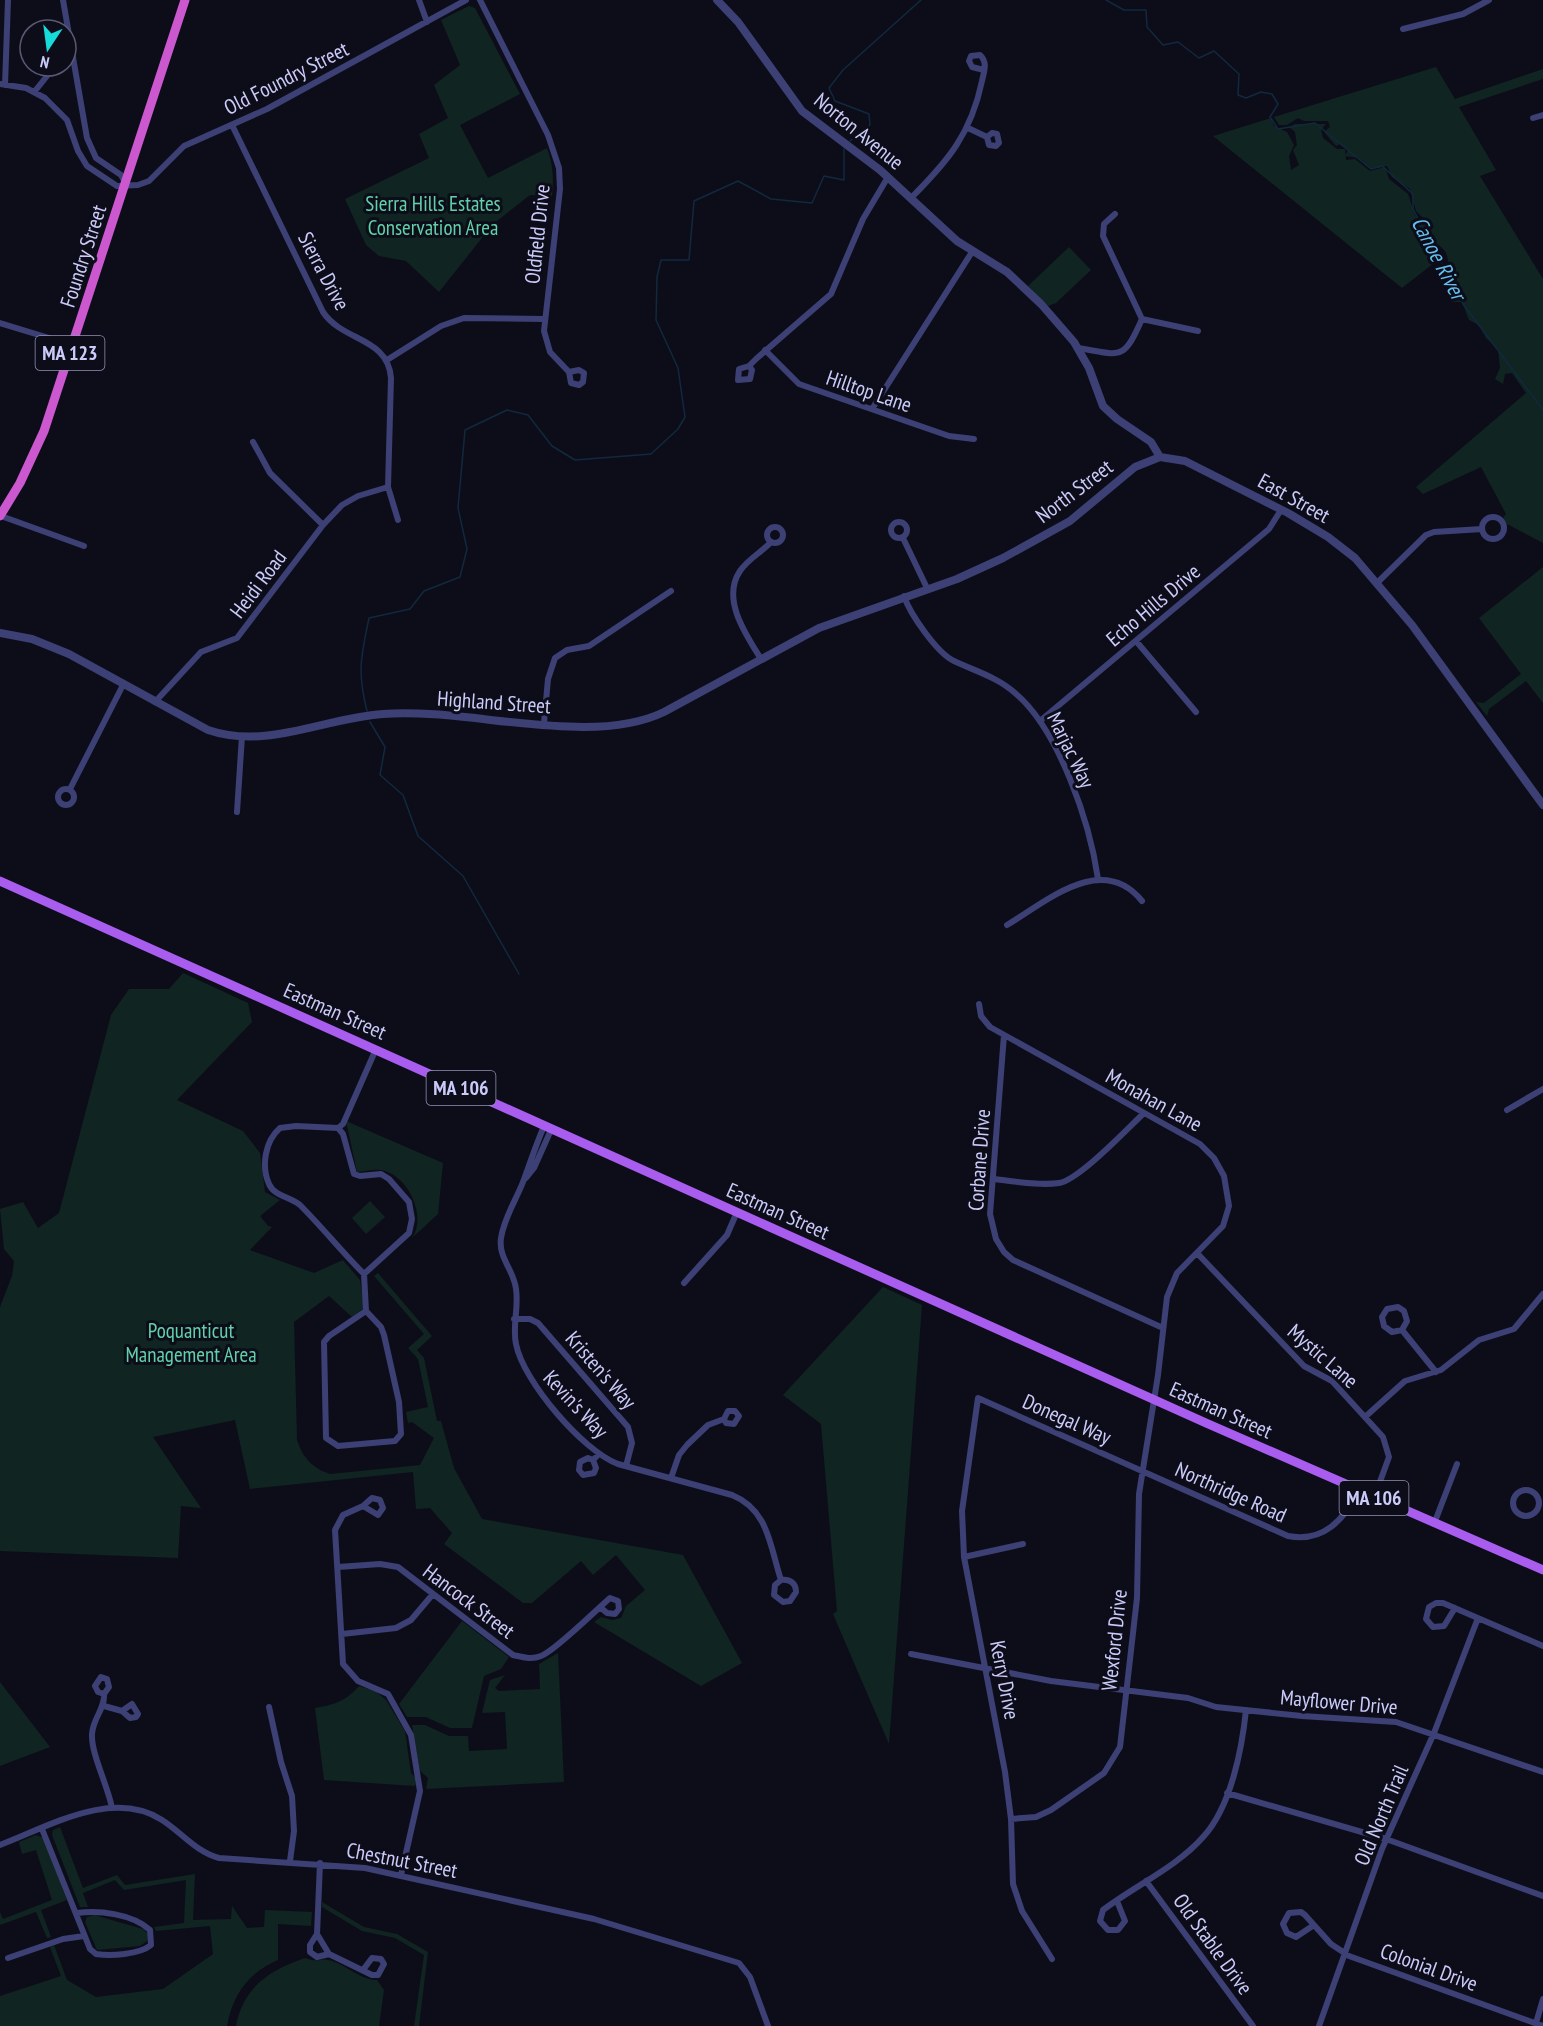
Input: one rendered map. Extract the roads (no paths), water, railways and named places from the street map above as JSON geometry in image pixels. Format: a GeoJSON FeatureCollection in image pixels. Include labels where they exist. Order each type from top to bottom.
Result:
{"type":"FeatureCollection","features":[{"type":"Feature","properties":{"kind":"highway","name":"Foundry Street"},"geometry":{"type":"LineString","coordinates":[[0,516],[20,483],[40,441],[185,0]]}},
{"type":"Feature","properties":{"kind":"main road","name":"Eastman Street"},"geometry":{"type":"LineString","coordinates":[[0,881],[1154,1400],[1543,1570]]}},
{"type":"Feature","properties":{"kind":"street"},"geometry":{"type":"LineString","coordinates":[[8,0],[2,84],[35,91],[60,110],[67,120],[78,151],[87,166],[117,186],[126,184],[121,175],[96,158],[87,138],[77,78]]}},
{"type":"Feature","properties":{"kind":"street"},"geometry":{"type":"LineString","coordinates":[[63,0],[65,18]]}},
{"type":"Feature","properties":{"kind":"street"},"geometry":{"type":"LineString","coordinates":[[419,0],[427,22]]}},
{"type":"Feature","properties":{"kind":"street","name":"Old Foundry Street"},"geometry":{"type":"LineString","coordinates":[[126,184],[147,183],[181,148],[338,72],[466,0]]}},
{"type":"Feature","properties":{"kind":"street","name":"Oldfield Drive"},"geometry":{"type":"LineString","coordinates":[[480,0],[548,135],[559,168],[559,198],[543,319],[546,342],[550,352],[569,372]]}},
{"type":"Feature","properties":{"kind":"street","name":"Norton Avenue"},"geometry":{"type":"LineString","coordinates":[[717,0],[738,22],[802,111],[888,177],[972,252],[1000,267],[1041,304],[1069,334],[1078,348]]}},
{"type":"Feature","properties":{"kind":"street"},"geometry":{"type":"LineString","coordinates":[[1403,29],[1463,14],[1489,0]]}},
{"type":"Feature","properties":{"kind":"street"},"geometry":{"type":"LineString","coordinates":[[911,198],[950,157],[968,128],[984,70]]}},
{"type":"Feature","properties":{"kind":"street"},"geometry":{"type":"LineString","coordinates":[[35,91],[46,78]]}},
{"type":"Feature","properties":{"kind":"street"},"geometry":{"type":"LineString","coordinates":[[1533,118],[1543,115]]}},
{"type":"Feature","properties":{"kind":"street","name":"Sierra Drive"},"geometry":{"type":"LineString","coordinates":[[232,125],[327,319],[346,333],[370,343],[387,360]]}},
{"type":"Feature","properties":{"kind":"street"},"geometry":{"type":"LineString","coordinates":[[968,128],[987,137]]}},
{"type":"Feature","properties":{"kind":"street"},"geometry":{"type":"LineString","coordinates":[[105,180],[112,170]]}},
{"type":"Feature","properties":{"kind":"street"},"geometry":{"type":"LineString","coordinates":[[749,366],[831,294],[863,219],[888,177]]}},
{"type":"Feature","properties":{"kind":"street"},"geometry":{"type":"LineString","coordinates":[[1115,214],[1104,224],[1103,236],[1142,318]]}},
{"type":"Feature","properties":{"kind":"street"},"geometry":{"type":"LineString","coordinates":[[872,408],[972,252]]}},
{"type":"Feature","properties":{"kind":"street"},"geometry":{"type":"LineString","coordinates":[[398,520],[388,487],[391,378],[387,360],[441,326],[464,318],[543,319]]}},
{"type":"Feature","properties":{"kind":"street"},"geometry":{"type":"LineString","coordinates":[[1142,318],[1198,331]]}},
{"type":"Feature","properties":{"kind":"street"},"geometry":{"type":"LineString","coordinates":[[1078,348],[1110,354],[1122,352],[1131,342],[1142,318]]}},
{"type":"Feature","properties":{"kind":"street"},"geometry":{"type":"LineString","coordinates":[[0,323],[72,345]]}},
{"type":"Feature","properties":{"kind":"street"},"geometry":{"type":"LineString","coordinates":[[1078,348],[1103,406],[1117,419],[1151,442],[1160,457]]}},
{"type":"Feature","properties":{"kind":"street","name":"Hilltop Lane"},"geometry":{"type":"LineString","coordinates":[[765,350],[799,384],[949,436],[974,439]]}},
{"type":"Feature","properties":{"kind":"street"},"geometry":{"type":"LineString","coordinates":[[253,442],[270,474],[323,525]]}},
{"type":"Feature","properties":{"kind":"street","name":"East Street"},"geometry":{"type":"LineString","coordinates":[[1160,457],[1185,461],[1281,510],[1328,537],[1355,558],[1378,582],[1541,798]]}},
{"type":"Feature","properties":{"kind":"street","name":"North Street"},"geometry":{"type":"LineString","coordinates":[[977,570],[1048,534],[1075,517],[1135,467],[1160,457]]}},
{"type":"Feature","properties":{"kind":"street","name":"Heidi Road"},"geometry":{"type":"LineString","coordinates":[[154,702],[201,652],[237,638],[323,525],[352,498],[388,487]]}},
{"type":"Feature","properties":{"kind":"street","name":"Echo Hills Drive"},"geometry":{"type":"LineString","coordinates":[[1040,721],[1269,529],[1281,510]]}},
{"type":"Feature","properties":{"kind":"street"},"geometry":{"type":"LineString","coordinates":[[0,516],[84,546]]}},
{"type":"Feature","properties":{"kind":"street"},"geometry":{"type":"LineString","coordinates":[[1378,582],[1426,535],[1434,532],[1482,529]]}},
{"type":"Feature","properties":{"kind":"street"},"geometry":{"type":"LineString","coordinates":[[903,538],[927,588]]}},
{"type":"Feature","properties":{"kind":"street"},"geometry":{"type":"LineString","coordinates":[[761,658],[745,634],[733,595],[740,570],[771,542]]}},
{"type":"Feature","properties":{"kind":"street","name":"Highland Street"},"geometry":{"type":"LineString","coordinates":[[0,633],[50,645],[208,730],[242,736],[276,735],[364,716],[393,713],[598,728],[643,721],[664,712],[819,628],[977,570]]}},
{"type":"Feature","properties":{"kind":"street"},"geometry":{"type":"LineString","coordinates":[[544,723],[548,679],[555,658],[567,650],[589,646],[671,591]]}},
{"type":"Feature","properties":{"kind":"street","name":"Marjac Way"},"geometry":{"type":"LineString","coordinates":[[904,596],[920,625],[948,657],[998,680],[1015,692],[1040,721],[1088,826],[1098,879]]}},
{"type":"Feature","properties":{"kind":"street"},"geometry":{"type":"LineString","coordinates":[[1136,641],[1196,712]]}},
{"type":"Feature","properties":{"kind":"street"},"geometry":{"type":"LineString","coordinates":[[70,789],[123,685]]}},
{"type":"Feature","properties":{"kind":"street"},"geometry":{"type":"LineString","coordinates":[[237,812],[242,736]]}},
{"type":"Feature","properties":{"kind":"street"},"geometry":{"type":"LineString","coordinates":[[1007,925],[1071,886],[1098,879],[1126,886],[1142,901]]}},
{"type":"Feature","properties":{"kind":"street","name":"Monahan Lane"},"geometry":{"type":"LineString","coordinates":[[980,1004],[983,1020],[1005,1035],[1207,1150],[1224,1176],[1229,1193],[1226,1218],[1214,1237],[1178,1274],[1169,1289],[1154,1400]]}},
{"type":"Feature","properties":{"kind":"street","name":"Corbane Drive"},"geometry":{"type":"LineString","coordinates":[[1005,1035],[991,1221],[999,1246],[1009,1257],[1028,1269],[1163,1329]]}},
{"type":"Feature","properties":{"kind":"street"},"geometry":{"type":"LineString","coordinates":[[366,1311],[328,1336],[324,1342],[326,1438],[338,1446],[395,1441],[401,1434],[399,1402],[384,1335],[381,1327],[366,1311],[364,1274],[298,1203],[273,1190],[268,1182],[266,1152],[270,1140],[280,1128],[296,1126],[338,1128],[343,1124],[375,1048]]}},
{"type":"Feature","properties":{"kind":"street"},"geometry":{"type":"LineString","coordinates":[[1507,1110],[1543,1089]]}},
{"type":"Feature","properties":{"kind":"street"},"geometry":{"type":"LineString","coordinates":[[993,1179],[1051,1184],[1065,1182],[1144,1113]]}},
{"type":"Feature","properties":{"kind":"street"},"geometry":{"type":"LineString","coordinates":[[338,1128],[343,1134],[354,1174],[360,1176],[381,1174],[389,1179],[409,1202],[412,1219],[409,1233],[364,1274]]}},
{"type":"Feature","properties":{"kind":"street","name":"Kevin's Way"},"geometry":{"type":"LineString","coordinates":[[547,1128],[534,1168],[524,1181],[505,1225],[501,1243],[503,1258],[516,1289],[514,1319],[517,1350],[531,1382],[598,1454],[626,1466],[732,1495],[753,1508],[767,1529],[781,1580]]}},
{"type":"Feature","properties":{"kind":"street"},"geometry":{"type":"LineString","coordinates":[[684,1283],[727,1235],[737,1212]]}},
{"type":"Feature","properties":{"kind":"street","name":"Mystic Lane"},"geometry":{"type":"LineString","coordinates":[[1197,1254],[1304,1366],[1332,1381],[1383,1437],[1389,1453],[1386,1468],[1374,1498]]}},
{"type":"Feature","properties":{"kind":"street"},"geometry":{"type":"LineString","coordinates":[[1365,1417],[1405,1381],[1436,1372],[1479,1340],[1514,1329],[1534,1302],[1543,1294]]}},
{"type":"Feature","properties":{"kind":"street"},"geometry":{"type":"LineString","coordinates":[[1395,1306],[1404,1311],[1407,1321],[1402,1330],[1392,1332],[1386,1328],[1382,1319],[1385,1310],[1395,1306]]}},
{"type":"Feature","properties":{"kind":"street","name":"Kristen's Way"},"geometry":{"type":"LineString","coordinates":[[514,1319],[530,1319],[538,1323],[628,1427],[632,1443],[626,1466]]}},
{"type":"Feature","properties":{"kind":"street"},"geometry":{"type":"LineString","coordinates":[[1402,1330],[1436,1372]]}},
{"type":"Feature","properties":{"kind":"street","name":"Donegal Way"},"geometry":{"type":"LineString","coordinates":[[978,1398],[1142,1471]]}},
{"type":"Feature","properties":{"kind":"street","name":"Kerry Drive"},"geometry":{"type":"LineString","coordinates":[[978,1398],[962,1511],[964,1557],[1005,1772],[1011,1819],[1011,1876],[1015,1893],[1028,1921],[1052,1959]]}},
{"type":"Feature","properties":{"kind":"street","name":"Wexford Drive"},"geometry":{"type":"LineString","coordinates":[[1011,1819],[1026,1819],[1046,1812],[1094,1781],[1109,1768],[1121,1742],[1137,1598],[1138,1524],[1142,1471],[1154,1400]]}},
{"type":"Feature","properties":{"kind":"street"},"geometry":{"type":"LineString","coordinates":[[671,1478],[679,1455],[687,1445],[708,1425],[724,1419]]}},
{"type":"Feature","properties":{"kind":"street"},"geometry":{"type":"LineString","coordinates":[[593,1460],[598,1454]]}},
{"type":"Feature","properties":{"kind":"street"},"geometry":{"type":"LineString","coordinates":[[1434,1524],[1457,1464]]}},
{"type":"Feature","properties":{"kind":"street","name":"Northridge Road"},"geometry":{"type":"LineString","coordinates":[[1142,1471],[1295,1537],[1315,1536],[1332,1528],[1347,1513],[1359,1491]]}},
{"type":"Feature","properties":{"kind":"street"},"geometry":{"type":"LineString","coordinates":[[1522,1491],[1530,1491],[1540,1497],[1539,1506],[1532,1514],[1522,1515],[1514,1508],[1514,1498],[1522,1491]]}},
{"type":"Feature","properties":{"kind":"street"},"geometry":{"type":"LineString","coordinates":[[363,1506],[343,1515],[335,1530],[343,1664],[358,1681],[388,1694],[411,1735],[420,1791],[401,1875]]}},
{"type":"Feature","properties":{"kind":"street"},"geometry":{"type":"LineString","coordinates":[[964,1557],[1023,1544]]}},
{"type":"Feature","properties":{"kind":"street","name":"Hancock Street"},"geometry":{"type":"LineString","coordinates":[[338,1567],[380,1564],[398,1568],[513,1655],[529,1659],[543,1656],[600,1607]]}},
{"type":"Feature","properties":{"kind":"street"},"geometry":{"type":"LineString","coordinates":[[342,1634],[396,1628],[411,1620],[433,1594]]}},
{"type":"Feature","properties":{"kind":"street"},"geometry":{"type":"LineString","coordinates":[[1455,1608],[1449,1621],[1443,1626],[1433,1626],[1426,1619],[1426,1611],[1433,1604],[1441,1603],[1455,1608],[1543,1646]]}},
{"type":"Feature","properties":{"kind":"street","name":"Old North Trail"},"geometry":{"type":"LineString","coordinates":[[1319,2026],[1386,1839],[1434,1733],[1478,1618]]}},
{"type":"Feature","properties":{"kind":"street","name":"Mayflower Drive"},"geometry":{"type":"LineString","coordinates":[[911,1654],[987,1669],[1126,1691],[1188,1698],[1210,1706],[1302,1716],[1385,1720],[1434,1733],[1543,1772]]}},
{"type":"Feature","properties":{"kind":"street"},"geometry":{"type":"LineString","coordinates":[[104,1694],[104,1706],[97,1718],[92,1736],[112,1808]]}},
{"type":"Feature","properties":{"kind":"street"},"geometry":{"type":"LineString","coordinates":[[104,1706],[122,1711]]}},
{"type":"Feature","properties":{"kind":"street"},"geometry":{"type":"LineString","coordinates":[[268,1707],[292,1796],[294,1819],[290,1862]]}},
{"type":"Feature","properties":{"kind":"street"},"geometry":{"type":"LineString","coordinates":[[1117,1900],[1125,1921],[1118,1930],[1108,1930],[1101,1924],[1100,1914],[1117,1900],[1146,1881],[1205,1835],[1219,1815],[1240,1754],[1246,1710]]}},
{"type":"Feature","properties":{"kind":"street"},"geometry":{"type":"LineString","coordinates":[[1227,1792],[1386,1839],[1543,1896]]}},
{"type":"Feature","properties":{"kind":"street","name":"Chestnut Street"},"geometry":{"type":"LineString","coordinates":[[0,1845],[91,1810],[112,1808],[158,1818],[203,1852],[214,1856],[352,1865],[594,1919],[739,1963],[750,1977],[768,2026]]}},
{"type":"Feature","properties":{"kind":"street"},"geometry":{"type":"LineString","coordinates":[[42,1829],[77,1913],[84,1936],[96,1954],[143,1950],[151,1945],[150,1930],[135,1921],[96,1911],[77,1913]]}},
{"type":"Feature","properties":{"kind":"street"},"geometry":{"type":"LineString","coordinates":[[320,1863],[316,1934],[310,1945],[310,1952],[317,1957],[329,1954]]}},
{"type":"Feature","properties":{"kind":"street","name":"Old Stable Drive"},"geometry":{"type":"LineString","coordinates":[[1146,1881],[1253,2026]]}},
{"type":"Feature","properties":{"kind":"street","name":"Colonial Drive"},"geometry":{"type":"LineString","coordinates":[[1314,1925],[1296,1936],[1287,1933],[1283,1924],[1287,1914],[1296,1911],[1303,1913],[1314,1925],[1331,1944],[1345,1954],[1539,2025]]}},
{"type":"Feature","properties":{"kind":"street"},"geometry":{"type":"LineString","coordinates":[[316,1934],[329,1954],[363,1970]]}},
{"type":"Feature","properties":{"kind":"street"},"geometry":{"type":"LineString","coordinates":[[8,1958],[63,1939],[84,1936]]}},
{"type":"Feature","properties":{"kind":"street"},"geometry":{"type":"LineString","coordinates":[[1539,2025],[1543,1999]]}},
{"type":"Feature","properties":{"kind":"waterway"},"geometry":{"type":"LineString","coordinates":[[850,141],[870,125],[869,114],[835,101],[829,88],[843,70],[921,0]]}},
{"type":"Feature","properties":{"kind":"waterway","name":"Canoe River"},"geometry":{"type":"LineString","coordinates":[[1106,0],[1124,10],[1146,10],[1147,27],[1163,45],[1178,42],[1199,58],[1214,51],[1239,74],[1238,95],[1246,98],[1261,92],[1272,94],[1278,104],[1270,117],[1278,129],[1315,123],[1371,169],[1382,166],[1413,194],[1413,209],[1463,304],[1543,410]]}},
{"type":"Feature","properties":{"kind":"waterway"},"geometry":{"type":"LineString","coordinates":[[367,711],[361,664],[369,618],[410,609],[424,591],[460,577],[467,549],[458,508],[465,430],[507,410],[528,415],[552,446],[575,460],[651,454],[678,429],[685,417],[678,368],[656,320],[657,277],[661,260],[689,260],[694,201],[738,181],[771,199],[812,203],[824,176],[844,180],[844,149]]}},
{"type":"Feature","properties":{"kind":"waterway"},"geometry":{"type":"LineString","coordinates":[[370,722],[385,747],[380,775],[403,795],[418,836],[463,876],[519,974]]}},
{"type":"Feature","properties":{"kind":"park label","name":"Sierra Hills Estates Conservation Area"},"geometry":{"type":"Point","coordinates":[433,215]}},
{"type":"Feature","properties":{"kind":"park label","name":"Poquanticut Management Area"},"geometry":{"type":"Point","coordinates":[191,1342]}}]}
